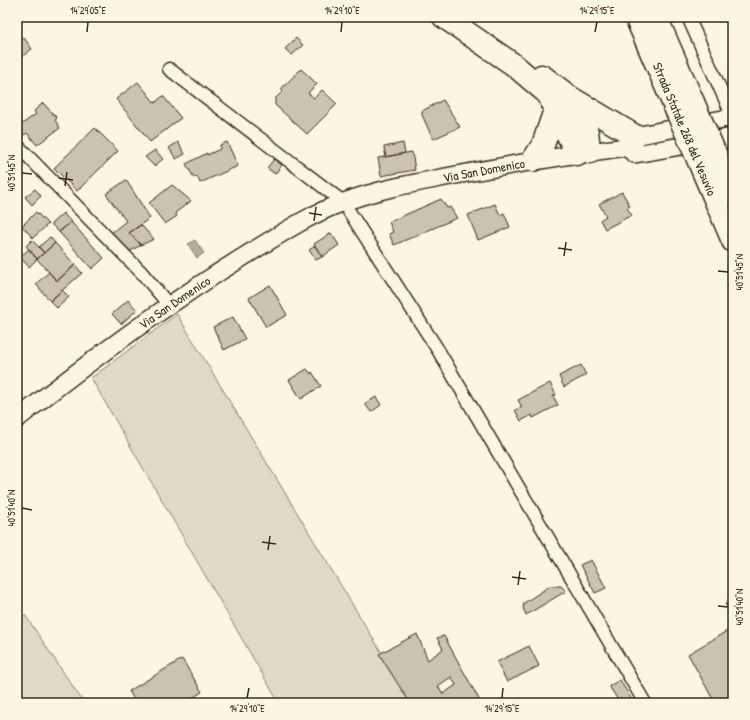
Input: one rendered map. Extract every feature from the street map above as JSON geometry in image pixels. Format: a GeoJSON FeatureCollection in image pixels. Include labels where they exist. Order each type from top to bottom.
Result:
{"type":"FeatureCollection","features":[{"type":"Feature","properties":{"kind":"highway"},"geometry":{"type":"LineString","coordinates":[[444,17],[514,65],[536,71],[564,103],[584,117],[588,135],[583,153]]}},
{"type":"Feature","properties":{"kind":"highway","name":"Strada Statale 268 del Vesuvio"},"geometry":{"type":"LineString","coordinates":[[636,17],[684,105],[705,154],[733,240]]}},
{"type":"Feature","properties":{"kind":"highway","name":"Strada Statale 268 del Vesuvio"},"geometry":{"type":"LineString","coordinates":[[656,17],[684,105]]}},
{"type":"Feature","properties":{"kind":"highway"},"geometry":{"type":"LineString","coordinates":[[564,103],[632,145]]}},
{"type":"Feature","properties":{"kind":"highway"},"geometry":{"type":"LineString","coordinates":[[533,160],[564,103]]}},
{"type":"Feature","properties":{"kind":"highway"},"geometry":{"type":"LineString","coordinates":[[705,154],[733,176]]}},
{"type":"Feature","properties":{"kind":"highway","name":"Strada Statale 268 del Vesuvio"},"geometry":{"type":"LineString","coordinates":[[705,154],[733,194]]}},
{"type":"Feature","properties":{"kind":"street"},"geometry":{"type":"LineString","coordinates":[[688,17],[733,117]]}},
{"type":"Feature","properties":{"kind":"street"},"geometry":{"type":"LineString","coordinates":[[169,69],[343,202],[438,350],[645,703]]}},
{"type":"Feature","properties":{"kind":"street","name":"Via San Domenico"},"geometry":{"type":"LineString","coordinates":[[632,145],[733,117]]}},
{"type":"Feature","properties":{"kind":"street","name":"Via San Domenico"},"geometry":{"type":"LineString","coordinates":[[17,419],[169,305],[286,231],[310,217],[343,202],[371,193],[414,183],[533,160],[632,145],[733,138]]}},
{"type":"Feature","properties":{"kind":"street"},"geometry":{"type":"LineString","coordinates":[[17,146],[142,273],[169,305]]}},
{"type":"Feature","properties":{"kind":"shaded area"},"geometry":{"type":"Polygon","coordinates":[[[195,240],[204,253],[197,258],[188,244],[195,240]]]}},
{"type":"Feature","properties":{"kind":"shaded area"},"geometry":{"type":"Polygon","coordinates":[[[177,314],[413,703],[279,703],[91,378],[177,314]]]}},
{"type":"Feature","properties":{"kind":"shaded area"},"geometry":{"type":"Polygon","coordinates":[[[25,615],[84,703],[17,703],[17,620],[25,615]]]}},
{"type":"Feature","properties":{"kind":"building"},"geometry":{"type":"Polygon","coordinates":[[[24,38],[32,49],[23,56],[17,49],[17,44],[24,38]]]}},
{"type":"Feature","properties":{"kind":"building"},"geometry":{"type":"Polygon","coordinates":[[[296,38],[303,45],[292,55],[285,49],[296,38]]]}},
{"type":"Feature","properties":{"kind":"building"},"geometry":{"type":"Polygon","coordinates":[[[301,69],[317,84],[308,93],[314,98],[322,90],[337,104],[307,134],[275,105],[275,99],[283,91],[281,89],[301,69]]]}},
{"type":"Feature","properties":{"kind":"building"},"geometry":{"type":"Polygon","coordinates":[[[138,82],[155,103],[163,96],[181,118],[150,142],[116,99],[138,82]]]}},
{"type":"Feature","properties":{"kind":"building"},"geometry":{"type":"Polygon","coordinates":[[[443,100],[460,127],[433,139],[422,115],[422,111],[443,100]]]}},
{"type":"Feature","properties":{"kind":"building"},"geometry":{"type":"Polygon","coordinates":[[[43,103],[57,118],[55,120],[60,128],[37,145],[27,133],[24,135],[18,127],[36,114],[34,111],[43,103]]]}},
{"type":"Feature","properties":{"kind":"building"},"geometry":{"type":"Polygon","coordinates":[[[95,128],[118,151],[77,191],[54,168],[95,128]]]}},
{"type":"Feature","properties":{"kind":"building"},"geometry":{"type":"Polygon","coordinates":[[[178,142],[185,154],[176,159],[169,148],[178,142]]]}},
{"type":"Feature","properties":{"kind":"building"},"geometry":{"type":"Polygon","coordinates":[[[227,142],[238,166],[200,183],[197,176],[194,178],[186,164],[207,153],[207,155],[220,149],[220,145],[227,142]]]}},
{"type":"Feature","properties":{"kind":"building"},"geometry":{"type":"Polygon","coordinates":[[[403,143],[405,153],[386,157],[384,147],[403,143]]]}},
{"type":"Feature","properties":{"kind":"building"},"geometry":{"type":"Polygon","coordinates":[[[155,150],[163,159],[154,166],[145,157],[155,150]]]}},
{"type":"Feature","properties":{"kind":"building"},"geometry":{"type":"Polygon","coordinates":[[[412,152],[415,170],[381,176],[378,158],[412,152]]]}},
{"type":"Feature","properties":{"kind":"building"},"geometry":{"type":"Polygon","coordinates":[[[274,159],[282,165],[275,174],[267,168],[274,159]]]}},
{"type":"Feature","properties":{"kind":"building"},"geometry":{"type":"Polygon","coordinates":[[[126,180],[150,218],[129,233],[141,245],[127,253],[110,234],[126,221],[106,194],[126,180]]]}},
{"type":"Feature","properties":{"kind":"building"},"geometry":{"type":"Polygon","coordinates":[[[172,185],[191,201],[175,213],[177,216],[165,224],[149,203],[172,185]]]}},
{"type":"Feature","properties":{"kind":"building"},"geometry":{"type":"Polygon","coordinates":[[[35,189],[41,196],[32,205],[25,197],[35,189]]]}},
{"type":"Feature","properties":{"kind":"building"},"geometry":{"type":"Polygon","coordinates":[[[622,192],[630,206],[627,208],[632,215],[605,229],[600,220],[606,216],[599,204],[622,192]]]}},
{"type":"Feature","properties":{"kind":"building"},"geometry":{"type":"Polygon","coordinates":[[[441,199],[447,208],[450,207],[457,218],[394,245],[389,234],[393,232],[389,222],[441,199]]]}},
{"type":"Feature","properties":{"kind":"building"},"geometry":{"type":"Polygon","coordinates":[[[495,204],[500,215],[504,213],[510,227],[478,240],[468,215],[495,204]]]}},
{"type":"Feature","properties":{"kind":"building"},"geometry":{"type":"Polygon","coordinates":[[[36,212],[48,224],[33,238],[22,226],[36,212]]]}},
{"type":"Feature","properties":{"kind":"building"},"geometry":{"type":"Polygon","coordinates":[[[63,213],[71,222],[59,232],[51,224],[63,213]]]}},
{"type":"Feature","properties":{"kind":"building"},"geometry":{"type":"Polygon","coordinates":[[[71,222],[104,258],[92,269],[59,232],[71,222]]]}},
{"type":"Feature","properties":{"kind":"building"},"geometry":{"type":"Polygon","coordinates":[[[141,225],[154,239],[141,245],[129,233],[141,225]]]}},
{"type":"Feature","properties":{"kind":"building"},"geometry":{"type":"Polygon","coordinates":[[[331,233],[339,245],[322,257],[314,244],[331,233]]]}},
{"type":"Feature","properties":{"kind":"building"},"geometry":{"type":"Polygon","coordinates":[[[50,237],[55,243],[44,253],[39,247],[50,237]]]}},
{"type":"Feature","properties":{"kind":"building"},"geometry":{"type":"Polygon","coordinates":[[[32,240],[44,253],[37,259],[26,246],[32,240]]]}},
{"type":"Feature","properties":{"kind":"building"},"geometry":{"type":"Polygon","coordinates":[[[55,243],[75,265],[57,281],[37,259],[55,243]]]}},
{"type":"Feature","properties":{"kind":"building"},"geometry":{"type":"Polygon","coordinates":[[[315,246],[322,257],[316,260],[309,250],[315,246]]]}},
{"type":"Feature","properties":{"kind":"building"},"geometry":{"type":"Polygon","coordinates":[[[29,249],[37,259],[29,267],[20,257],[29,249]]]}},
{"type":"Feature","properties":{"kind":"building"},"geometry":{"type":"Polygon","coordinates":[[[75,265],[82,273],[50,301],[36,284],[49,272],[57,281],[75,265]]]}},
{"type":"Feature","properties":{"kind":"building"},"geometry":{"type":"Polygon","coordinates":[[[270,285],[287,315],[266,327],[249,298],[270,285]]]}},
{"type":"Feature","properties":{"kind":"building"},"geometry":{"type":"Polygon","coordinates":[[[62,290],[69,297],[57,308],[50,301],[62,290]]]}},
{"type":"Feature","properties":{"kind":"building"},"geometry":{"type":"Polygon","coordinates":[[[128,300],[137,310],[121,324],[112,314],[128,300]]]}},
{"type":"Feature","properties":{"kind":"building"},"geometry":{"type":"Polygon","coordinates":[[[233,317],[245,339],[224,350],[213,327],[233,317]]]}},
{"type":"Feature","properties":{"kind":"building"},"geometry":{"type":"Polygon","coordinates":[[[581,365],[586,375],[564,387],[559,376],[581,365]]]}},
{"type":"Feature","properties":{"kind":"building"},"geometry":{"type":"Polygon","coordinates":[[[307,369],[311,374],[312,372],[321,386],[301,399],[289,380],[307,369]]]}},
{"type":"Feature","properties":{"kind":"building"},"geometry":{"type":"Polygon","coordinates":[[[550,383],[556,395],[553,396],[558,405],[533,418],[532,415],[521,421],[515,410],[522,407],[518,400],[550,383]]]}},
{"type":"Feature","properties":{"kind":"building"},"geometry":{"type":"Polygon","coordinates":[[[376,397],[381,405],[371,412],[365,404],[376,397]]]}},
{"type":"Feature","properties":{"kind":"building"},"geometry":{"type":"Polygon","coordinates":[[[591,560],[606,588],[595,593],[580,565],[591,560]]]}},
{"type":"Feature","properties":{"kind":"building"},"geometry":{"type":"Polygon","coordinates":[[[550,586],[561,586],[566,591],[526,615],[523,608],[524,603],[550,586]]]}},
{"type":"Feature","properties":{"kind":"building"},"geometry":{"type":"Polygon","coordinates":[[[733,600],[733,616],[732,616],[725,604],[733,600]]]}},
{"type":"Feature","properties":{"kind":"building"},"geometry":{"type":"Polygon","coordinates":[[[727,631],[733,641],[733,703],[715,703],[688,654],[727,631]]]}},
{"type":"Feature","properties":{"kind":"building"},"geometry":{"type":"Polygon","coordinates":[[[417,634],[428,660],[443,649],[437,638],[444,636],[481,703],[410,703],[379,654],[417,634]],[[451,677],[438,686],[443,694],[456,685],[451,677]]]}},
{"type":"Feature","properties":{"kind":"building"},"geometry":{"type":"Polygon","coordinates":[[[529,646],[539,666],[507,682],[497,662],[529,646]]]}},
{"type":"Feature","properties":{"kind":"building"},"geometry":{"type":"Polygon","coordinates":[[[182,659],[202,692],[184,703],[136,703],[129,691],[182,659]]]}},
{"type":"Feature","properties":{"kind":"building"},"geometry":{"type":"Polygon","coordinates":[[[620,680],[633,702],[624,703],[621,698],[618,700],[609,686],[620,680]]]}}]}
